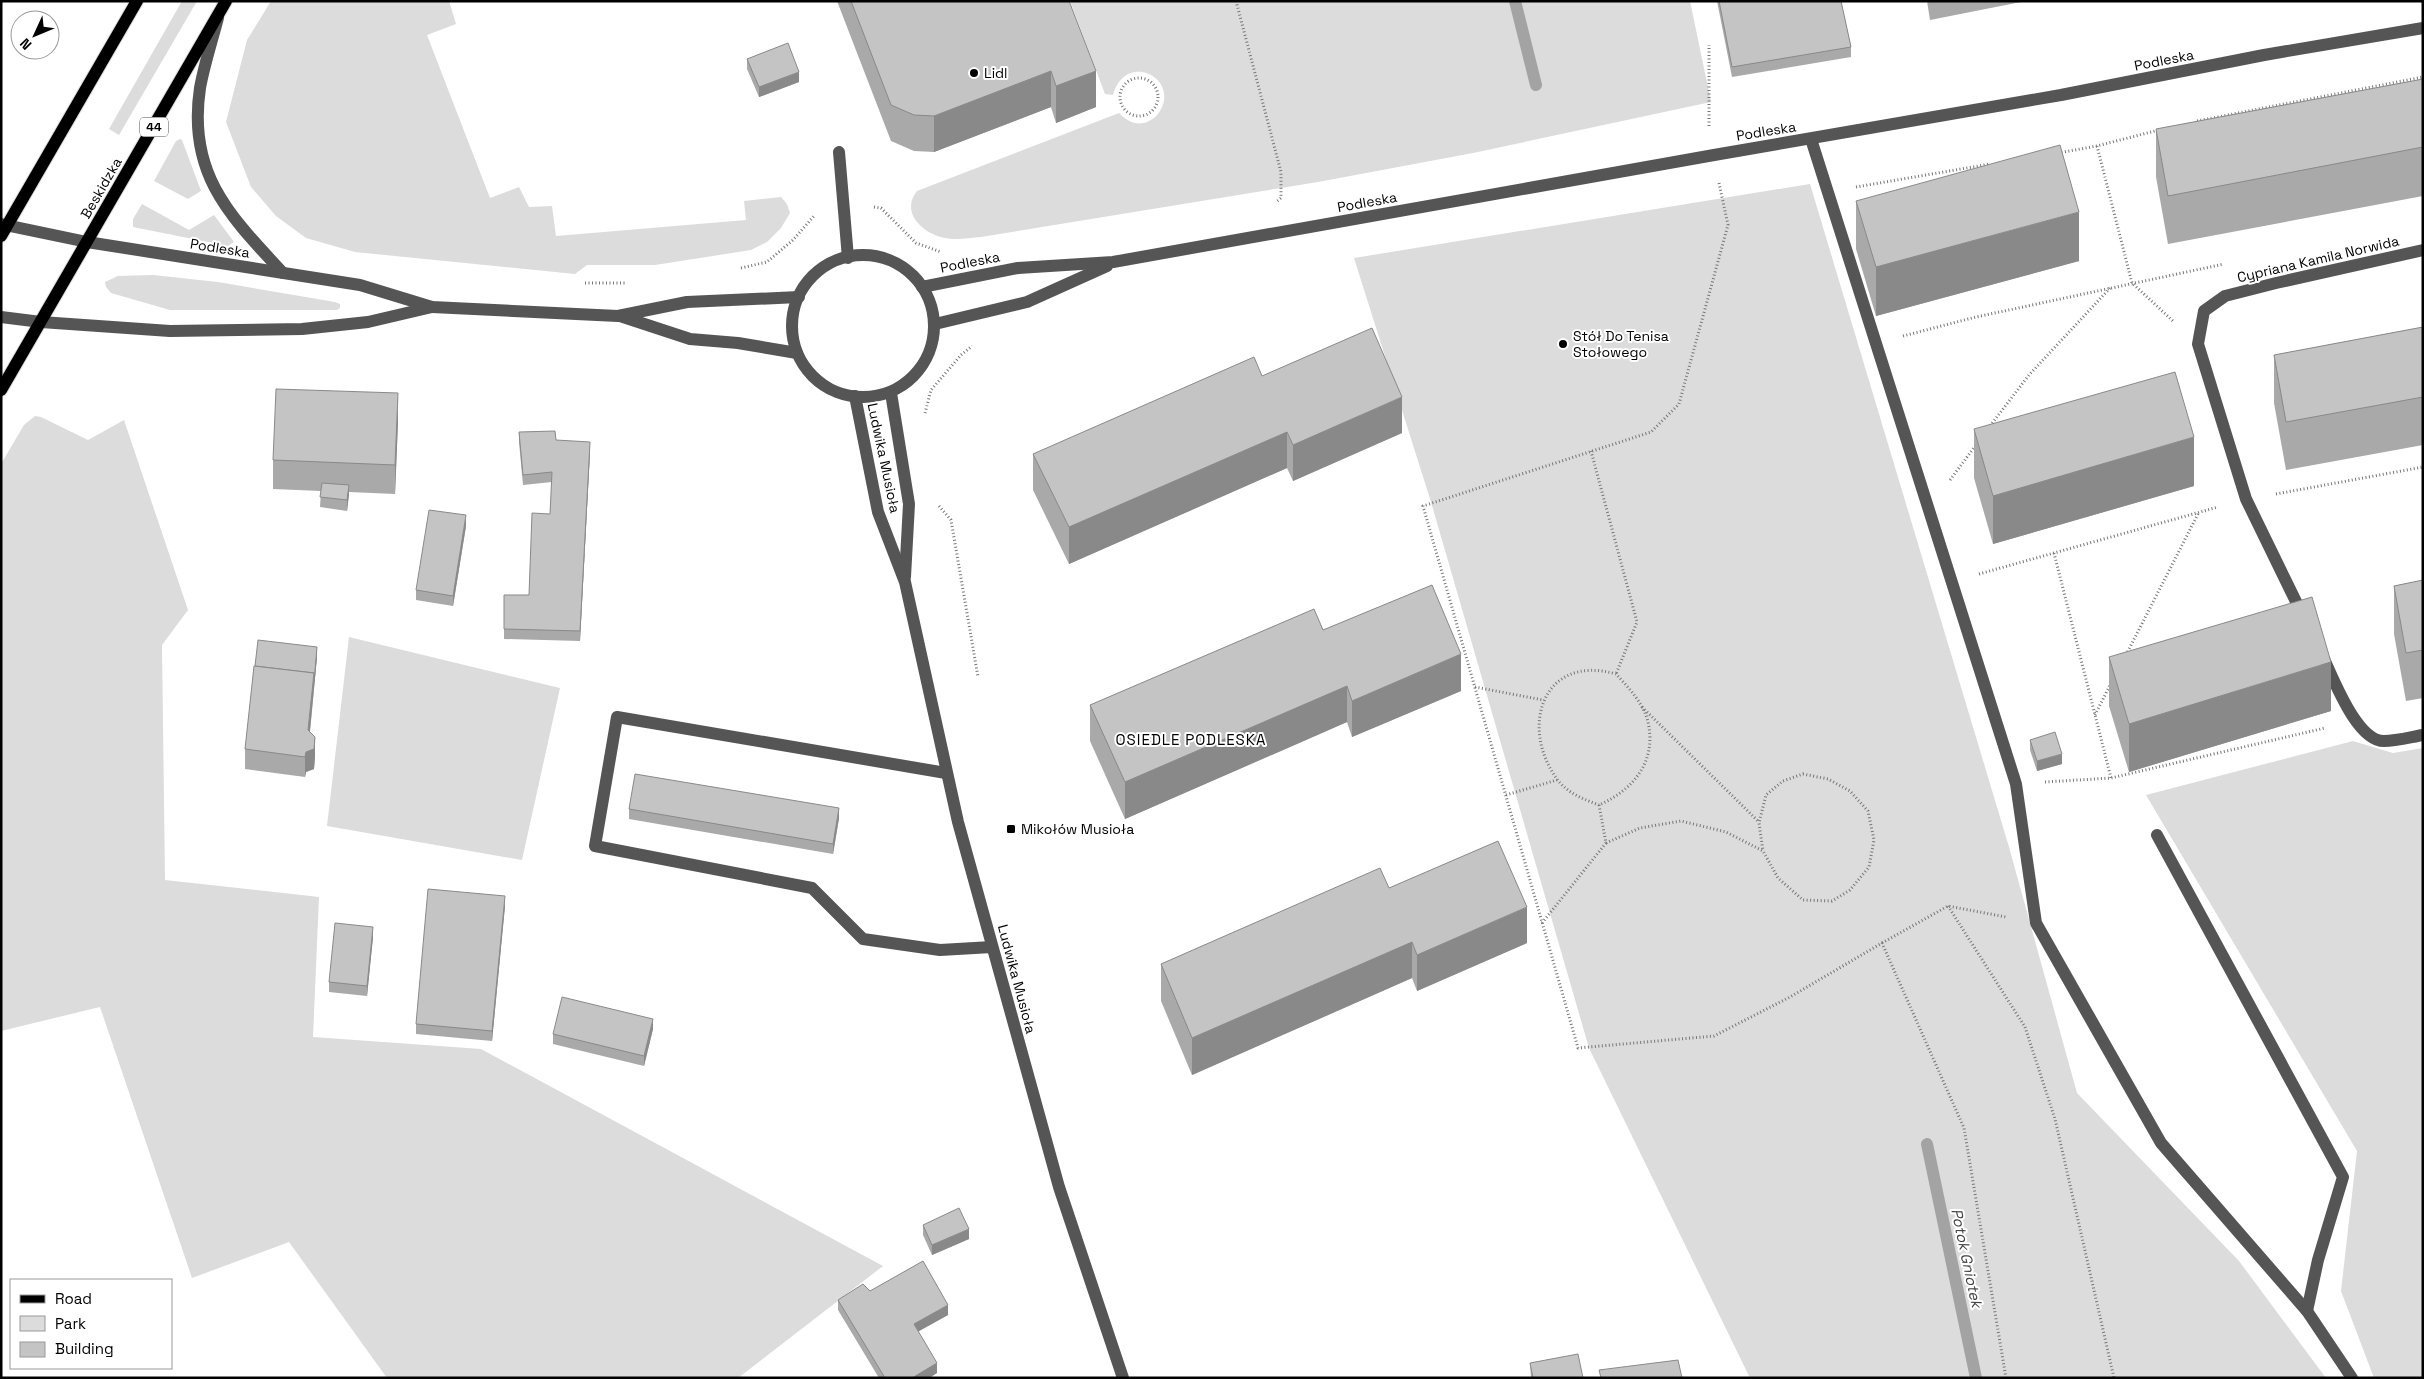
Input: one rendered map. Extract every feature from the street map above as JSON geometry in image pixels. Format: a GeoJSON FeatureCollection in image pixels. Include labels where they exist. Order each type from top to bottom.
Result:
{"type":"FeatureCollection","features":[{"type":"Feature","properties":{"kind":"main road"},"geometry":{"type":"LineString","coordinates":[[3,229],[137,1]]}},
{"type":"Feature","properties":{"kind":"main road","name":"Beskidzka"},"geometry":{"type":"LineString","coordinates":[[1,390],[223,6]]}},
{"type":"Feature","properties":{"kind":"street"},"geometry":{"type":"LineString","coordinates":[[223,6],[200,88],[197,132],[211,185],[235,221],[283,273]]}},
{"type":"Feature","properties":{"kind":"street","name":"Podleska"},"geometry":{"type":"LineString","coordinates":[[922,287],[1018,268],[1113,262],[1811,139],[2423,28]]}},
{"type":"Feature","properties":{"kind":"street"},"geometry":{"type":"LineString","coordinates":[[1811,139],[2016,784],[2036,923],[2160,1144],[2307,1310],[2352,1378]]}},
{"type":"Feature","properties":{"kind":"street"},"geometry":{"type":"LineString","coordinates":[[839,152],[848,258]]}},
{"type":"Feature","properties":{"kind":"street","name":"Podleska"},"geometry":{"type":"LineString","coordinates":[[3,229],[360,285],[432,307],[618,316],[688,302],[799,297]]}},
{"type":"Feature","properties":{"kind":"street","name":"Cypriana Kamila Norwida"},"geometry":{"type":"LineString","coordinates":[[2311,632],[2246,499],[2198,344],[2204,312],[2225,296],[2423,250]]}},
{"type":"Feature","properties":{"kind":"street"},"geometry":{"type":"LineString","coordinates":[[860,255],[882,258],[902,267],[922,287],[930,300],[935,324],[932,344],[924,364],[910,381],[891,392],[870,398],[848,396],[826,387],[809,373],[798,353],[792,332],[794,309],[803,288],[818,271],[837,260],[860,255]]}},
{"type":"Feature","properties":{"kind":"street","name":"Podleska"},"geometry":{"type":"LineString","coordinates":[[935,324],[1028,302],[1113,262]]}},
{"type":"Feature","properties":{"kind":"street","name":"Podleska"},"geometry":{"type":"LineString","coordinates":[[1,317],[40,322],[170,331],[302,329],[368,322],[432,307]]}},
{"type":"Feature","properties":{"kind":"street","name":"Podleska"},"geometry":{"type":"LineString","coordinates":[[618,316],[690,339],[738,343],[798,353]]}},
{"type":"Feature","properties":{"kind":"street","name":"Ludwika Musioła"},"geometry":{"type":"LineString","coordinates":[[891,392],[909,504],[905,582]]}},
{"type":"Feature","properties":{"kind":"street","name":"Ludwika Musioła"},"geometry":{"type":"LineString","coordinates":[[855,396],[878,512],[905,582],[946,773],[992,947],[1059,1187],[1123,1378]]}},
{"type":"Feature","properties":{"kind":"street"},"geometry":{"type":"LineString","coordinates":[[2320,650],[2354,721],[2365,732],[2382,742],[2423,734]]}},
{"type":"Feature","properties":{"kind":"street"},"geometry":{"type":"LineString","coordinates":[[946,773],[617,717],[595,846],[812,888],[863,938],[940,950],[992,947]]}},
{"type":"Feature","properties":{"kind":"street"},"geometry":{"type":"LineString","coordinates":[[2157,835],[2344,1176],[2318,1260],[2307,1310]]}},
{"type":"Feature","properties":{"kind":"path"},"geometry":{"type":"LineString","coordinates":[[1236,1],[1281,172],[1281,198],[1271,207]]}},
{"type":"Feature","properties":{"kind":"path"},"geometry":{"type":"LineString","coordinates":[[1709,45],[1709,127]]}},
{"type":"Feature","properties":{"kind":"path"},"geometry":{"type":"LineString","coordinates":[[1140,77],[1152,82],[1159,93],[1157,105],[1153,110],[1142,116],[1136,116],[1125,110],[1120,98],[1123,86],[1134,78],[1140,77]]}},
{"type":"Feature","properties":{"kind":"path"},"geometry":{"type":"LineString","coordinates":[[2191,122],[2423,77]]}},
{"type":"Feature","properties":{"kind":"path"},"geometry":{"type":"LineString","coordinates":[[2049,154],[2096,146],[2162,129]]}},
{"type":"Feature","properties":{"kind":"path"},"geometry":{"type":"LineString","coordinates":[[2096,146],[2132,283],[2198,344]]}},
{"type":"Feature","properties":{"kind":"path"},"geometry":{"type":"LineString","coordinates":[[1828,191],[1991,164]]}},
{"type":"Feature","properties":{"kind":"path"},"geometry":{"type":"LineString","coordinates":[[1718,182],[1728,225],[1678,404],[1651,432],[1423,506],[1578,1048],[1714,1036],[1790,997],[1948,906],[2036,923]]}},
{"type":"Feature","properties":{"kind":"path"},"geometry":{"type":"LineString","coordinates":[[872,206],[881,208],[916,243],[936,252],[944,252]]}},
{"type":"Feature","properties":{"kind":"path"},"geometry":{"type":"LineString","coordinates":[[738,269],[767,262],[793,240],[808,220],[819,212]]}},
{"type":"Feature","properties":{"kind":"path"},"geometry":{"type":"LineString","coordinates":[[1876,343],[1976,317],[2229,262]]}},
{"type":"Feature","properties":{"kind":"path"},"geometry":{"type":"LineString","coordinates":[[584,283],[634,283]]}},
{"type":"Feature","properties":{"kind":"path"},"geometry":{"type":"LineString","coordinates":[[1988,428],[2029,375],[2111,287]]}},
{"type":"Feature","properties":{"kind":"path"},"geometry":{"type":"LineString","coordinates":[[925,416],[931,390],[938,380],[960,356],[980,341]]}},
{"type":"Feature","properties":{"kind":"path"},"geometry":{"type":"LineString","coordinates":[[1930,511],[1976,444]]}},
{"type":"Feature","properties":{"kind":"path"},"geometry":{"type":"LineString","coordinates":[[1591,451],[1637,622],[1616,674]]}},
{"type":"Feature","properties":{"kind":"path"},"geometry":{"type":"LineString","coordinates":[[1952,581],[2246,499],[2423,468]]}},
{"type":"Feature","properties":{"kind":"path"},"geometry":{"type":"LineString","coordinates":[[937,504],[951,520],[978,676]]}},
{"type":"Feature","properties":{"kind":"path"},"geometry":{"type":"LineString","coordinates":[[2122,662],[2199,512]]}},
{"type":"Feature","properties":{"kind":"path"},"geometry":{"type":"LineString","coordinates":[[2054,553],[2110,778]]}},
{"type":"Feature","properties":{"kind":"path"},"geometry":{"type":"LineString","coordinates":[[1640,704],[1648,721],[1650,739],[1647,757],[1640,773],[1629,787],[1615,798],[1598,805],[1575,795],[1557,780],[1541,744],[1539,722],[1542,700],[1552,687],[1564,677],[1579,671],[1592,669],[1616,674],[1640,704],[1759,823]]}},
{"type":"Feature","properties":{"kind":"path"},"geometry":{"type":"LineString","coordinates":[[2094,715],[2113,680]]}},
{"type":"Feature","properties":{"kind":"path"},"geometry":{"type":"LineString","coordinates":[[1475,687],[1542,700]]}},
{"type":"Feature","properties":{"kind":"path"},"geometry":{"type":"LineString","coordinates":[[2016,784],[2110,778],[2354,721]]}},
{"type":"Feature","properties":{"kind":"path"},"geometry":{"type":"LineString","coordinates":[[1803,774],[1828,779],[1850,791],[1868,811],[1874,840],[1869,867],[1850,890],[1832,901],[1803,900],[1778,878],[1763,851],[1759,823],[1766,795],[1783,781],[1803,774]]}},
{"type":"Feature","properties":{"kind":"path"},"geometry":{"type":"LineString","coordinates":[[1506,795],[1557,780]]}},
{"type":"Feature","properties":{"kind":"path"},"geometry":{"type":"LineString","coordinates":[[1598,805],[1606,843]]}},
{"type":"Feature","properties":{"kind":"path"},"geometry":{"type":"LineString","coordinates":[[1542,924],[1606,843],[1640,828],[1681,822],[1726,832],[1763,851]]}},
{"type":"Feature","properties":{"kind":"path"},"geometry":{"type":"LineString","coordinates":[[1948,906],[2025,1027],[2055,1119],[2114,1378]]}},
{"type":"Feature","properties":{"kind":"path"},"geometry":{"type":"LineString","coordinates":[[1882,943],[1964,1128],[2006,1378]]}},
{"type":"Feature","properties":{"kind":"green space"},"geometry":{"type":"Polygon","coordinates":[[[182,1],[197,1],[119,135],[109,129],[182,1]]]}},
{"type":"Feature","properties":{"kind":"green space"},"geometry":{"type":"Polygon","coordinates":[[[271,1],[449,1],[456,24],[427,35],[490,198],[519,187],[529,207],[552,206],[556,236],[746,220],[744,201],[781,197],[787,204],[790,213],[781,228],[767,242],[751,250],[655,265],[587,265],[575,274],[355,252],[306,238],[276,216],[251,187],[226,122],[247,40],[271,1]]]}},
{"type":"Feature","properties":{"kind":"green space"},"geometry":{"type":"Polygon","coordinates":[[[1070,1],[1690,1],[1711,102],[1473,153],[1318,182],[981,237],[951,239],[941,237],[926,230],[912,213],[911,206],[917,191],[1119,113],[1128,120],[1139,123],[1152,120],[1160,111],[1164,97],[1162,87],[1156,79],[1148,74],[1138,72],[1128,74],[1119,82],[1113,95],[1105,94],[1070,1]]]}},
{"type":"Feature","properties":{"kind":"green space"},"geometry":{"type":"Polygon","coordinates":[[[180,139],[201,191],[188,199],[154,181],[176,141],[180,139]]]}},
{"type":"Feature","properties":{"kind":"green space"},"geometry":{"type":"Polygon","coordinates":[[[1810,184],[2009,847],[2077,1093],[2239,1261],[2326,1378],[1750,1378],[1589,1048],[1431,502],[1354,258],[1810,184]]]}},
{"type":"Feature","properties":{"kind":"green space"},"geometry":{"type":"Polygon","coordinates":[[[142,204],[189,230],[214,215],[234,242],[228,246],[133,227],[133,219],[142,204]]]}},
{"type":"Feature","properties":{"kind":"green space"},"geometry":{"type":"Polygon","coordinates":[[[153,275],[218,282],[335,302],[340,304],[340,308],[337,310],[170,310],[111,293],[106,287],[105,282],[118,276],[153,275]]]}},
{"type":"Feature","properties":{"kind":"green space"},"geometry":{"type":"Polygon","coordinates":[[[35,416],[41,417],[88,440],[124,420],[188,610],[162,645],[165,880],[319,897],[313,1037],[481,1049],[883,1266],[738,1378],[387,1378],[289,1242],[192,1278],[100,1007],[1,1031],[1,464],[24,425],[35,416]]]}},
{"type":"Feature","properties":{"kind":"green space"},"geometry":{"type":"Polygon","coordinates":[[[349,637],[560,688],[522,860],[327,826],[349,637]]]}},
{"type":"Feature","properties":{"kind":"green space"},"geometry":{"type":"Polygon","coordinates":[[[2353,741],[2393,753],[2423,748],[2423,1378],[2374,1378],[2341,1291],[2357,1151],[2146,795],[2353,741]]]}},
{"type":"Feature","properties":{"kind":"building","name":"Lidl"},"geometry":{"type":"Polygon","coordinates":[[[851,1],[1069,1],[1096,71],[1056,86],[1051,71],[934,116],[914,115],[891,105],[851,1]]]}},
{"type":"Feature","properties":{"kind":"building"},"geometry":{"type":"Polygon","coordinates":[[[1719,1],[1841,1],[1851,47],[1732,67],[1719,1]]]}},
{"type":"Feature","properties":{"kind":"building"},"geometry":{"type":"Polygon","coordinates":[[[788,43],[799,72],[759,87],[747,59],[788,43]]]}},
{"type":"Feature","properties":{"kind":"building"},"geometry":{"type":"Polygon","coordinates":[[[2423,79],[2423,147],[2168,196],[2156,129],[2423,79]]]}},
{"type":"Feature","properties":{"kind":"building"},"geometry":{"type":"Polygon","coordinates":[[[2060,145],[2079,212],[1876,267],[1856,201],[2060,145]]]}},
{"type":"Feature","properties":{"kind":"building"},"geometry":{"type":"Polygon","coordinates":[[[2423,327],[2423,397],[2286,422],[2274,355],[2423,327]]]}},
{"type":"Feature","properties":{"kind":"building"},"geometry":{"type":"Polygon","coordinates":[[[1372,328],[1402,397],[1293,445],[1287,432],[1069,527],[1033,454],[1254,357],[1262,376],[1372,328]]]}},
{"type":"Feature","properties":{"kind":"building"},"geometry":{"type":"Polygon","coordinates":[[[2175,372],[2194,437],[1993,496],[1974,429],[2175,372]]]}},
{"type":"Feature","properties":{"kind":"building"},"geometry":{"type":"Polygon","coordinates":[[[276,389],[398,393],[395,465],[273,460],[276,389]]]}},
{"type":"Feature","properties":{"kind":"building"},"geometry":{"type":"Polygon","coordinates":[[[555,431],[556,440],[590,442],[580,631],[504,629],[504,595],[529,595],[532,513],[550,514],[552,472],[523,475],[519,432],[555,431]]]}},
{"type":"Feature","properties":{"kind":"building"},"geometry":{"type":"Polygon","coordinates":[[[322,483],[349,485],[347,500],[320,497],[322,483]]]}},
{"type":"Feature","properties":{"kind":"building"},"geometry":{"type":"Polygon","coordinates":[[[429,510],[466,515],[453,596],[416,590],[429,510]]]}},
{"type":"Feature","properties":{"kind":"building"},"geometry":{"type":"Polygon","coordinates":[[[2423,580],[2423,650],[2406,653],[2394,586],[2423,580]]]}},
{"type":"Feature","properties":{"kind":"building"},"geometry":{"type":"Polygon","coordinates":[[[1432,585],[1461,654],[1352,701],[1347,686],[1125,782],[1090,705],[1314,609],[1323,630],[1432,585]]]}},
{"type":"Feature","properties":{"kind":"building"},"geometry":{"type":"Polygon","coordinates":[[[2312,597],[2331,662],[2129,724],[2109,657],[2312,597]]]}},
{"type":"Feature","properties":{"kind":"building"},"geometry":{"type":"Polygon","coordinates":[[[258,640],[317,647],[314,682],[314,673],[255,666],[258,640]]]}},
{"type":"Feature","properties":{"kind":"building"},"geometry":{"type":"Polygon","coordinates":[[[254,666],[314,673],[308,730],[315,737],[314,749],[306,752],[305,757],[245,749],[254,666]]]}},
{"type":"Feature","properties":{"kind":"building"},"geometry":{"type":"Polygon","coordinates":[[[2055,732],[2062,754],[2037,761],[2030,740],[2055,732]]]}},
{"type":"Feature","properties":{"kind":"building"},"geometry":{"type":"Polygon","coordinates":[[[635,774],[839,808],[833,844],[629,809],[635,774]]]}},
{"type":"Feature","properties":{"kind":"building"},"geometry":{"type":"Polygon","coordinates":[[[1498,841],[1527,907],[1417,955],[1412,942],[1192,1038],[1161,964],[1380,868],[1389,888],[1498,841]]]}},
{"type":"Feature","properties":{"kind":"building"},"geometry":{"type":"Polygon","coordinates":[[[428,889],[505,896],[492,1031],[416,1024],[428,889]]]}},
{"type":"Feature","properties":{"kind":"building"},"geometry":{"type":"Polygon","coordinates":[[[335,923],[373,927],[367,986],[329,982],[335,923]]]}},
{"type":"Feature","properties":{"kind":"building"},"geometry":{"type":"Polygon","coordinates":[[[562,997],[653,1019],[644,1056],[553,1034],[562,997]]]}},
{"type":"Feature","properties":{"kind":"building"},"geometry":{"type":"Polygon","coordinates":[[[959,1208],[969,1229],[932,1245],[923,1225],[959,1208]]]}},
{"type":"Feature","properties":{"kind":"building"},"geometry":{"type":"Polygon","coordinates":[[[923,1261],[948,1305],[914,1324],[937,1363],[912,1378],[885,1378],[838,1300],[863,1284],[870,1291],[923,1261]]]}},
{"type":"Feature","properties":{"kind":"building"},"geometry":{"type":"Polygon","coordinates":[[[1578,1354],[1583,1378],[1533,1378],[1530,1363],[1578,1354]]]}},
{"type":"Feature","properties":{"kind":"building"},"geometry":{"type":"Polygon","coordinates":[[[1678,1360],[1682,1378],[1601,1378],[1599,1370],[1678,1360]]]}},
{"type":"Feature","properties":{"kind":"waterway","name":"Potok Gniotek"},"geometry":{"type":"LineString","coordinates":[[1515,1],[1536,85]]}},
{"type":"Feature","properties":{"kind":"waterway","name":"Potok Gniotek"},"geometry":{"type":"LineString","coordinates":[[1927,1144],[1976,1378]]}},
{"type":"Feature","properties":{"kind":"place","name":"Lidl"},"geometry":{"type":"Point","coordinates":[974,73]}},
{"type":"Feature","properties":{"kind":"place","name":"Stół Do Tenisa Stołowego"},"geometry":{"type":"Point","coordinates":[1563,344]}},
{"type":"Feature","properties":{"kind":"place","name":"Mikołów Musioła"},"geometry":{"type":"Point","coordinates":[1011,829]}},
{"type":"Feature","properties":{"kind":"district","name":"OSIEDLE PODLESKA"},"geometry":{"type":"Point","coordinates":[1191,739]}}]}
